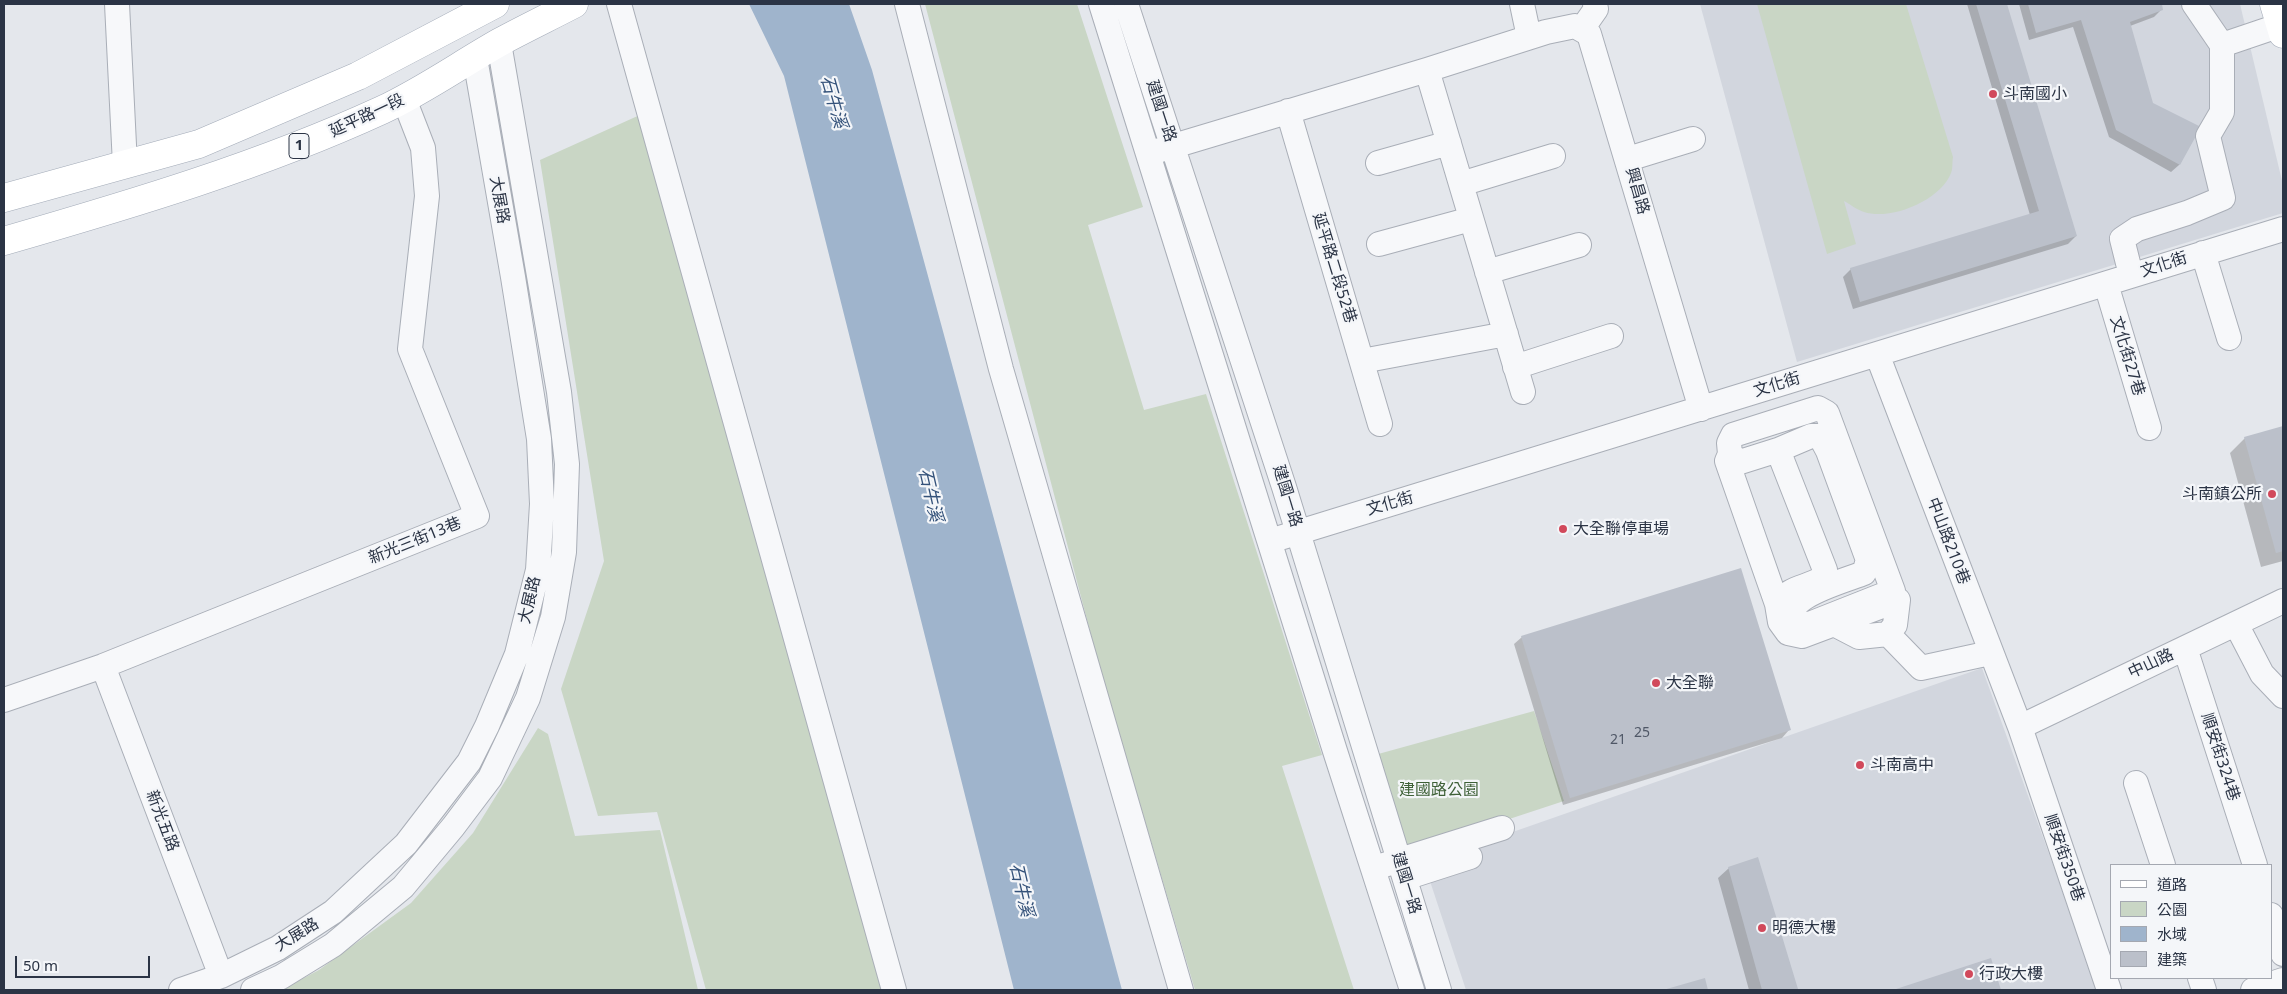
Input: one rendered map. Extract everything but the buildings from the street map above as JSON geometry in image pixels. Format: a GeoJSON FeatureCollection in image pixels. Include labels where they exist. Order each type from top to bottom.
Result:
{"type":"FeatureCollection","features":[{"type":"Feature","properties":{"kind":"main road"},"geometry":{"type":"LineString","coordinates":[[4,198],[199,144],[358,76],[467,11],[493,4],[499,43]]}},
{"type":"Feature","properties":{"kind":"main road","name":"延平路一段"},"geometry":{"type":"LineString","coordinates":[[4,241],[210,179],[307,144],[404,99],[499,43],[574,4]]}},
{"type":"Feature","properties":{"kind":"main road"},"geometry":{"type":"LineString","coordinates":[[467,11],[475,58]]}},
{"type":"Feature","properties":{"kind":"street"},"geometry":{"type":"LineString","coordinates":[[117,4],[125,165]]}},
{"type":"Feature","properties":{"kind":"street"},"geometry":{"type":"LineString","coordinates":[[619,4],[894,990]]}},
{"type":"Feature","properties":{"kind":"street"},"geometry":{"type":"LineString","coordinates":[[907,4],[1002,369],[1181,990]]}},
{"type":"Feature","properties":{"kind":"street","name":"建國一路"},"geometry":{"type":"LineString","coordinates":[[1101,4],[1412,990]]}},
{"type":"Feature","properties":{"kind":"street","name":"建國一路"},"geometry":{"type":"LineString","coordinates":[[1126,4],[1298,532],[1439,990]]}},
{"type":"Feature","properties":{"kind":"street"},"geometry":{"type":"LineString","coordinates":[[1522,4],[1529,37]]}},
{"type":"Feature","properties":{"kind":"street"},"geometry":{"type":"LineString","coordinates":[[1148,154],[1427,70],[1529,37],[1576,26],[1582,29],[1596,10],[1595,4]]}},
{"type":"Feature","properties":{"kind":"street"},"geometry":{"type":"LineString","coordinates":[[2128,263],[2122,239],[2138,229],[2187,213],[2223,198],[2208,136],[2222,112],[2222,45],[2194,4]]}},
{"type":"Feature","properties":{"kind":"street"},"geometry":{"type":"LineString","coordinates":[[2222,45],[2279,21]]}},
{"type":"Feature","properties":{"kind":"street","name":"興昌路"},"geometry":{"type":"LineString","coordinates":[[1582,29],[1589,34],[1628,159],[1701,409]]}},
{"type":"Feature","properties":{"kind":"street","name":"大展路"},"geometry":{"type":"LineString","coordinates":[[253,990],[281,977],[333,945],[403,887],[453,828],[490,778],[528,698],[553,617],[564,552],[567,464],[559,392],[499,43]]}},
{"type":"Feature","properties":{"kind":"street","name":"大展路"},"geometry":{"type":"LineString","coordinates":[[181,990],[221,976],[278,948],[334,912],[406,844],[469,762],[487,726],[517,654],[538,570],[542,504],[539,439],[475,58]]}},
{"type":"Feature","properties":{"kind":"street"},"geometry":{"type":"LineString","coordinates":[[1427,70],[1523,392]]}},
{"type":"Feature","properties":{"kind":"street","name":"新光三街13巷"},"geometry":{"type":"LineString","coordinates":[[4,700],[103,666],[477,516],[410,349],[427,196],[423,148],[404,99]]}},
{"type":"Feature","properties":{"kind":"street","name":"延平路二段52巷"},"geometry":{"type":"LineString","coordinates":[[1288,111],[1380,424]]}},
{"type":"Feature","properties":{"kind":"street"},"geometry":{"type":"LineString","coordinates":[[1628,159],[1693,139]]}},
{"type":"Feature","properties":{"kind":"street"},"geometry":{"type":"LineString","coordinates":[[1378,163],[1449,143]]}},
{"type":"Feature","properties":{"kind":"street"},"geometry":{"type":"LineString","coordinates":[[1461,184],[1553,156]]}},
{"type":"Feature","properties":{"kind":"street"},"geometry":{"type":"LineString","coordinates":[[1379,244],[1471,218]]}},
{"type":"Feature","properties":{"kind":"street","name":"文化街"},"geometry":{"type":"LineString","coordinates":[[1270,540],[2283,230]]}},
{"type":"Feature","properties":{"kind":"street"},"geometry":{"type":"LineString","coordinates":[[1487,272],[1579,245]]}},
{"type":"Feature","properties":{"kind":"street"},"geometry":{"type":"LineString","coordinates":[[2203,253],[2229,338]]}},
{"type":"Feature","properties":{"kind":"street","name":"文化街27巷"},"geometry":{"type":"LineString","coordinates":[[2106,284],[2149,428]]}},
{"type":"Feature","properties":{"kind":"street"},"geometry":{"type":"LineString","coordinates":[[1362,361],[1506,334]]}},
{"type":"Feature","properties":{"kind":"street"},"geometry":{"type":"LineString","coordinates":[[1515,367],[1611,336]]}},
{"type":"Feature","properties":{"kind":"street","name":"中山路210巷"},"geometry":{"type":"LineString","coordinates":[[1877,354],[1990,653],[2020,726]]}},
{"type":"Feature","properties":{"kind":"street"},"geometry":{"type":"LineString","coordinates":[[1730,454],[1740,462],[1778,450],[1811,436],[1820,436],[1828,452],[1868,560],[1864,573],[1802,598],[1792,609],[1791,615],[1794,621],[1799,625],[1812,623],[1892,591],[1827,413],[1818,408],[1733,435],[1729,443],[1730,454],[1727,461],[1777,604],[1780,622],[1788,633],[1802,636],[1834,624],[1898,600],[1895,624],[1888,634],[1859,637],[1834,624]]}},
{"type":"Feature","properties":{"kind":"street"},"geometry":{"type":"LineString","coordinates":[[1777,604],[1786,592],[1823,578],[1825,570],[1778,450]]}},
{"type":"Feature","properties":{"kind":"street","name":"中山路"},"geometry":{"type":"LineString","coordinates":[[2020,726],[2283,602]]}},
{"type":"Feature","properties":{"kind":"street"},"geometry":{"type":"LineString","coordinates":[[2236,624],[2262,674],[2283,696]]}},
{"type":"Feature","properties":{"kind":"street"},"geometry":{"type":"LineString","coordinates":[[1888,634],[1921,668],[1990,653]]}},
{"type":"Feature","properties":{"kind":"street","name":"順安街324巷"},"geometry":{"type":"LineString","coordinates":[[2184,648],[2255,864]]}},
{"type":"Feature","properties":{"kind":"street","name":"新光五路"},"geometry":{"type":"LineString","coordinates":[[103,666],[221,976]]}},
{"type":"Feature","properties":{"kind":"street","name":"順安街350巷"},"geometry":{"type":"LineString","coordinates":[[2020,726],[2109,990]]}},
{"type":"Feature","properties":{"kind":"street"},"geometry":{"type":"LineString","coordinates":[[2136,782],[2163,864]]}},
{"type":"Feature","properties":{"kind":"street"},"geometry":{"type":"LineString","coordinates":[[1402,869],[1502,828]]}},
{"type":"Feature","properties":{"kind":"street"},"geometry":{"type":"LineString","coordinates":[[1373,869],[1402,869],[1470,857]]}},
{"type":"Feature","properties":{"kind":"street"},"geometry":{"type":"LineString","coordinates":[[2272,917],[2283,954]]}},
{"type":"Feature","properties":{"kind":"street"},"geometry":{"type":"LineString","coordinates":[[2253,990],[2283,980]]}},
{"type":"Feature","properties":{"kind":"shaded area","name":"斗南國小"},"geometry":{"type":"Polygon","coordinates":[[[1700,4],[2240,4],[2283,185],[2283,213],[1797,362],[1700,4]]]}},
{"type":"Feature","properties":{"kind":"shaded area","name":"斗南高中"},"geometry":{"type":"Polygon","coordinates":[[[1982,668],[2098,990],[1466,990],[1424,863],[1982,668]]]}},
{"type":"Feature","properties":{"kind":"green space"},"geometry":{"type":"Polygon","coordinates":[[[925,4],[1077,4],[1143,207],[1088,225],[1144,410],[1206,394],[1322,755],[1282,766],[1354,990],[1195,990],[1100,669],[925,4]]]}},
{"type":"Feature","properties":{"kind":"green space"},"geometry":{"type":"Polygon","coordinates":[[[1757,4],[1906,4],[1953,157],[1951,173],[1937,192],[1914,206],[1888,214],[1864,212],[1844,201],[1856,244],[1827,254],[1757,4]]]}},
{"type":"Feature","properties":{"kind":"green space"},"geometry":{"type":"Polygon","coordinates":[[[642,114],[883,990],[706,990],[657,812],[598,816],[561,689],[604,561],[540,160],[642,114]]]}},
{"type":"Feature","properties":{"kind":"green space","name":"建國路公園"},"geometry":{"type":"Polygon","coordinates":[[[1534,711],[1564,801],[1406,853],[1371,756],[1534,711]]]}},
{"type":"Feature","properties":{"kind":"green space"},"geometry":{"type":"Polygon","coordinates":[[[538,728],[548,734],[575,836],[660,830],[698,990],[281,990],[319,970],[411,903],[473,833],[538,728]]]}},
{"type":"Feature","properties":{"kind":"water","name":"石牛溪"},"geometry":{"type":"Polygon","coordinates":[[[749,4],[849,4],[872,70],[1122,990],[1014,990],[784,76],[749,4]]]}},
{"type":"Feature","properties":{"kind":"place","name":"斗南國小"},"geometry":{"type":"Point","coordinates":[1993,94]}},
{"type":"Feature","properties":{"kind":"place","name":"斗南鎮公所"},"geometry":{"type":"Point","coordinates":[2272,494]}},
{"type":"Feature","properties":{"kind":"place","name":"大全聯停車場"},"geometry":{"type":"Point","coordinates":[1563,529]}},
{"type":"Feature","properties":{"kind":"place","name":"大全聯"},"geometry":{"type":"Point","coordinates":[1656,683]}},
{"type":"Feature","properties":{"kind":"place","name":"斗南高中"},"geometry":{"type":"Point","coordinates":[1860,765]}},
{"type":"Feature","properties":{"kind":"place","name":"明德大樓"},"geometry":{"type":"Point","coordinates":[1762,928]}},
{"type":"Feature","properties":{"kind":"place","name":"行政大樓"},"geometry":{"type":"Point","coordinates":[1969,974]}}]}
